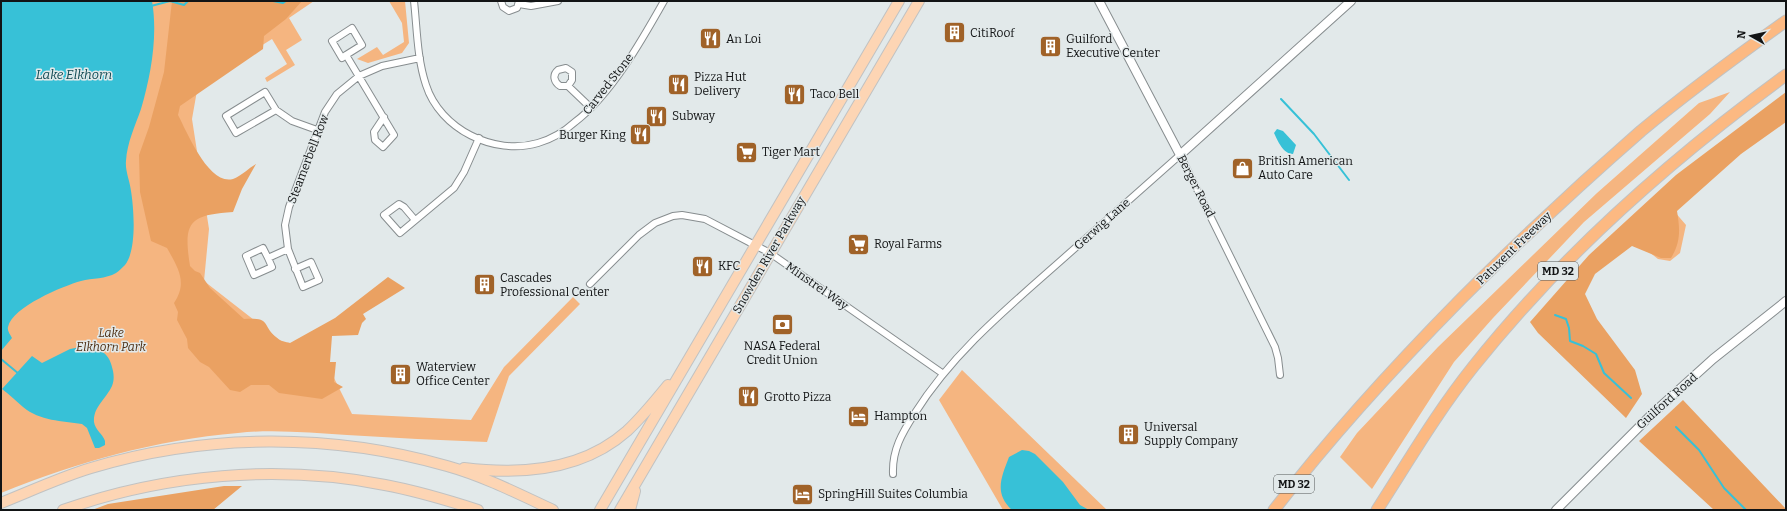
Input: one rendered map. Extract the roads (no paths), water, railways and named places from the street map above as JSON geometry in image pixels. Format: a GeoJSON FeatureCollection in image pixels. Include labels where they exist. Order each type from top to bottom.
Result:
{"type":"FeatureCollection","features":[{"type":"Feature","properties":{"kind":"highway","name":"Patuxent Freeway"},"geometry":{"type":"LineString","coordinates":[[1274,510],[1314,459],[1428,334],[1506,254],[1573,192],[1672,106],[1786,20]]}},
{"type":"Feature","properties":{"kind":"highway","name":"MD 32"},"geometry":{"type":"LineString","coordinates":[[1378,510],[1424,436],[1472,368],[1546,283],[1640,191],[1707,134],[1786,75]]}},
{"type":"Feature","properties":{"kind":"highway"},"geometry":{"type":"LineString","coordinates":[[1267,510],[1314,459]]}},
{"type":"Feature","properties":{"kind":"main road","name":"Snowden River Parkway"},"geometry":{"type":"LineString","coordinates":[[600,510],[690,359],[898,1]]}},
{"type":"Feature","properties":{"kind":"main road","name":"Snowden River Parkway"},"geometry":{"type":"LineString","coordinates":[[620,510],[919,1]]}},
{"type":"Feature","properties":{"kind":"main road"},"geometry":{"type":"LineString","coordinates":[[1,503],[91,468],[150,454],[213,444],[270,442],[325,444],[391,453],[448,466],[506,472],[548,468],[598,450],[626,432],[645,413],[690,359]]}},
{"type":"Feature","properties":{"kind":"main road"},"geometry":{"type":"LineString","coordinates":[[448,466],[497,485],[553,510]]}},
{"type":"Feature","properties":{"kind":"main road"},"geometry":{"type":"LineString","coordinates":[[63,510],[96,500],[154,486],[212,477],[268,473],[318,476],[383,484],[423,493],[478,510]]}},
{"type":"Feature","properties":{"kind":"main road"},"geometry":{"type":"LineString","coordinates":[[630,510],[639,476]]}},
{"type":"Feature","properties":{"kind":"street","name":"Carved Stone"},"geometry":{"type":"LineString","coordinates":[[414,1],[420,58],[426,85],[437,107],[456,126],[479,138],[500,145],[526,145],[539,143],[564,130],[591,108],[626,62],[664,1]]}},
{"type":"Feature","properties":{"kind":"street"},"geometry":{"type":"LineString","coordinates":[[501,1],[503,7],[509,11],[515,9],[519,2],[531,6],[558,1]]}},
{"type":"Feature","properties":{"kind":"street","name":"Berger Road"},"geometry":{"type":"LineString","coordinates":[[1099,1],[1180,155],[1275,347],[1280,375]]}},
{"type":"Feature","properties":{"kind":"street","name":"Gerwig Lane"},"geometry":{"type":"LineString","coordinates":[[893,474],[893,461],[899,439],[927,393],[942,373],[970,342],[1351,1]]}},
{"type":"Feature","properties":{"kind":"street"},"geometry":{"type":"LineString","coordinates":[[352,28],[362,45],[346,56],[342,58],[332,41],[352,28]]}},
{"type":"Feature","properties":{"kind":"street"},"geometry":{"type":"LineString","coordinates":[[346,56],[384,117]]}},
{"type":"Feature","properties":{"kind":"street","name":"Steamerbell Row"},"geometry":{"type":"LineString","coordinates":[[296,269],[288,249],[285,232],[286,218],[317,130],[332,101],[346,86],[359,76],[382,66],[420,58]]}},
{"type":"Feature","properties":{"kind":"street"},"geometry":{"type":"LineString","coordinates":[[568,86],[591,108]]}},
{"type":"Feature","properties":{"kind":"street"},"geometry":{"type":"LineString","coordinates":[[276,110],[236,133],[226,116],[265,92],[276,110],[292,121],[317,130]]}},
{"type":"Feature","properties":{"kind":"street"},"geometry":{"type":"LineString","coordinates":[[415,220],[404,207],[399,204],[384,215],[400,233],[454,188],[464,172],[479,138]]}},
{"type":"Feature","properties":{"kind":"street","name":"Minstrel Way"},"geometry":{"type":"LineString","coordinates":[[590,284],[647,228],[660,220],[673,216],[690,216],[705,219],[770,253],[942,373]]}},
{"type":"Feature","properties":{"kind":"street"},"geometry":{"type":"LineString","coordinates":[[263,248],[268,258],[272,267],[254,275],[246,256],[263,248]]}},
{"type":"Feature","properties":{"kind":"street"},"geometry":{"type":"LineString","coordinates":[[268,258],[288,249]]}},
{"type":"Feature","properties":{"kind":"street","name":"Guilford Road"},"geometry":{"type":"LineString","coordinates":[[1556,510],[1650,416],[1714,359],[1786,301]]}},
{"type":"Feature","properties":{"kind":"water","name":"Lake Elkhorn"},"geometry":{"type":"Polygon","coordinates":[[[1,1],[152,1],[154,14],[154,42],[148,83],[128,148],[126,161],[134,218],[133,240],[129,258],[124,266],[112,275],[73,284],[51,292],[28,305],[12,319],[8,328],[12,338],[1,351],[1,1]]]}},
{"type":"Feature","properties":{"kind":"water"},"geometry":{"type":"Polygon","coordinates":[[[1277,129],[1283,131],[1296,145],[1293,154],[1286,152],[1281,146],[1274,133],[1277,129]]]}},
{"type":"Feature","properties":{"kind":"water"},"geometry":{"type":"Polygon","coordinates":[[[86,346],[104,353],[112,365],[112,386],[98,407],[94,417],[97,430],[103,436],[105,441],[105,445],[99,448],[95,448],[87,428],[82,424],[51,420],[30,412],[2,389],[32,356],[42,363],[70,349],[86,346]]]}},
{"type":"Feature","properties":{"kind":"water"},"geometry":{"type":"Polygon","coordinates":[[[1022,450],[1035,454],[1063,482],[1080,505],[1089,510],[1012,510],[1003,498],[1001,491],[1002,479],[1009,457],[1022,450]]]}},
{"type":"Feature","properties":{"kind":"waterway"},"geometry":{"type":"LineString","coordinates":[[170,1],[184,5],[188,1]]}},
{"type":"Feature","properties":{"kind":"waterway"},"geometry":{"type":"LineString","coordinates":[[151,6],[170,1]]}},
{"type":"Feature","properties":{"kind":"waterway"},"geometry":{"type":"LineString","coordinates":[[273,1],[283,3],[286,1]]}},
{"type":"Feature","properties":{"kind":"waterway"},"geometry":{"type":"LineString","coordinates":[[1281,99],[1314,134],[1349,180]]}},
{"type":"Feature","properties":{"kind":"waterway"},"geometry":{"type":"LineString","coordinates":[[1555,315],[1566,319],[1569,328],[1570,341],[1583,346],[1596,354],[1604,373],[1631,398]]}},
{"type":"Feature","properties":{"kind":"waterway"},"geometry":{"type":"LineString","coordinates":[[1,359],[19,374]]}},
{"type":"Feature","properties":{"kind":"waterway"},"geometry":{"type":"LineString","coordinates":[[1676,427],[1699,450],[1724,488],[1746,510]]}},
{"type":"Feature","properties":{"kind":"place","name":"CitiRoof"},"geometry":{"type":"Point","coordinates":[954,33]}},
{"type":"Feature","properties":{"kind":"place","name":"An Loi"},"geometry":{"type":"Point","coordinates":[710,39]}},
{"type":"Feature","properties":{"kind":"place","name":"Guilford Executive Center"},"geometry":{"type":"Point","coordinates":[1051,46]}},
{"type":"Feature","properties":{"kind":"place","name":"Pizza Hut Delivery"},"geometry":{"type":"Point","coordinates":[679,84]}},
{"type":"Feature","properties":{"kind":"place","name":"Taco Bell"},"geometry":{"type":"Point","coordinates":[794,94]}},
{"type":"Feature","properties":{"kind":"place","name":"Subway"},"geometry":{"type":"Point","coordinates":[657,116]}},
{"type":"Feature","properties":{"kind":"place","name":"Burger King"},"geometry":{"type":"Point","coordinates":[641,135]}},
{"type":"Feature","properties":{"kind":"place","name":"Tiger Mart"},"geometry":{"type":"Point","coordinates":[747,152]}},
{"type":"Feature","properties":{"kind":"place","name":"British American Auto Care"},"geometry":{"type":"Point","coordinates":[1243,168]}},
{"type":"Feature","properties":{"kind":"place","name":"Royal Farms"},"geometry":{"type":"Point","coordinates":[859,244]}},
{"type":"Feature","properties":{"kind":"place","name":"KFC"},"geometry":{"type":"Point","coordinates":[703,266]}},
{"type":"Feature","properties":{"kind":"place","name":"Cascades Professional Center"},"geometry":{"type":"Point","coordinates":[485,285]}},
{"type":"Feature","properties":{"kind":"place","name":"NASA Federal Credit Union"},"geometry":{"type":"Point","coordinates":[782,325]}},
{"type":"Feature","properties":{"kind":"place","name":"Waterview Office Center"},"geometry":{"type":"Point","coordinates":[401,374]}},
{"type":"Feature","properties":{"kind":"place","name":"Grotto Pizza"},"geometry":{"type":"Point","coordinates":[749,397]}},
{"type":"Feature","properties":{"kind":"place","name":"Hampton"},"geometry":{"type":"Point","coordinates":[859,416]}},
{"type":"Feature","properties":{"kind":"place","name":"Universal Supply Company"},"geometry":{"type":"Point","coordinates":[1129,434]}},
{"type":"Feature","properties":{"kind":"place","name":"SpringHill Suites Columbia"},"geometry":{"type":"Point","coordinates":[802,494]}},
{"type":"Feature","properties":{"kind":"park label","name":"Lake Elkhorn Park"},"geometry":{"type":"Point","coordinates":[111,340]}}]}
